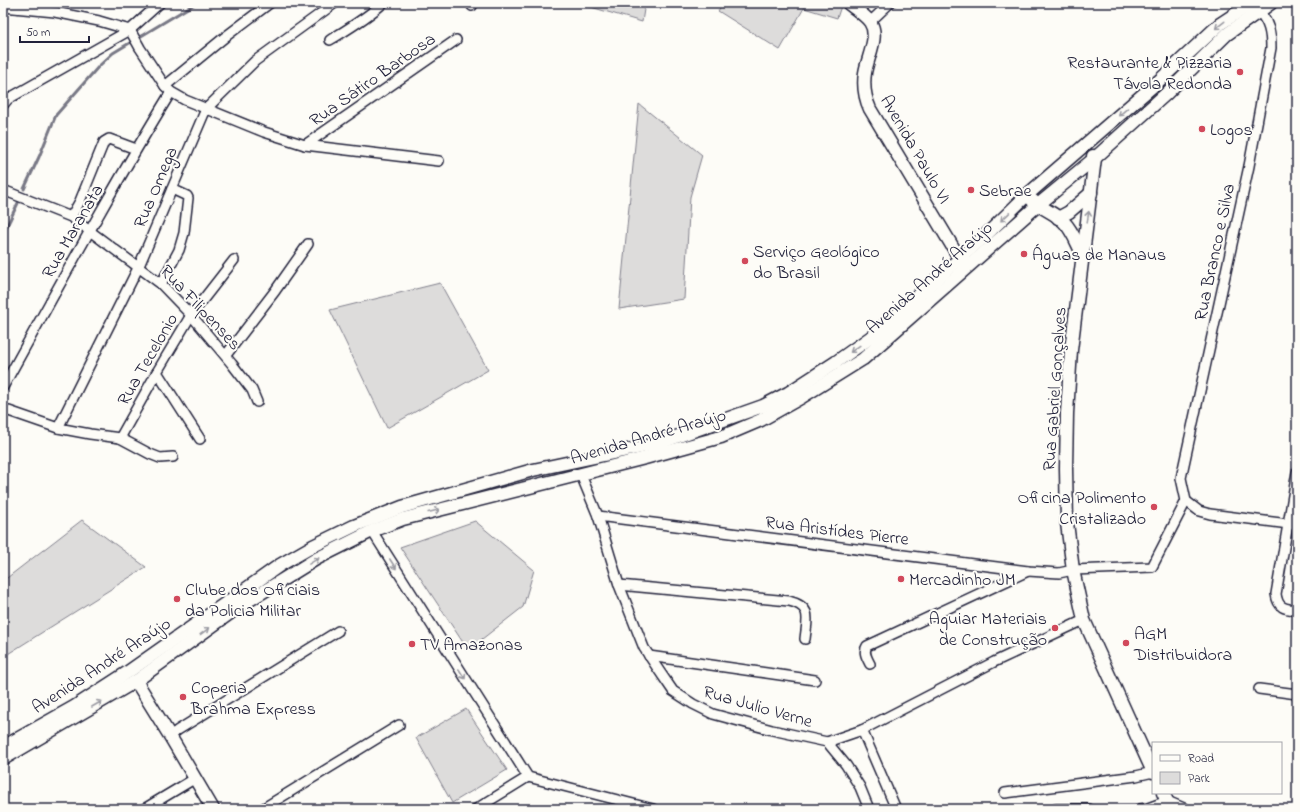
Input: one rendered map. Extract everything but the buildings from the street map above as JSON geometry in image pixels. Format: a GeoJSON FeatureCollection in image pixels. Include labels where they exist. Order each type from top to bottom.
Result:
{"type":"FeatureCollection","features":[{"type":"Feature","properties":{"kind":"main road"},"geometry":{"type":"LineString","coordinates":[[848,3],[870,22]]}},
{"type":"Feature","properties":{"kind":"main road","name":"Avenida André Araújo"},"geometry":{"type":"LineString","coordinates":[[3,759],[136,681],[240,606],[316,559],[372,531],[403,519],[581,475],[721,437],[761,420],[789,405],[863,359],[963,263],[985,236],[1027,195],[1161,79],[1220,24],[1255,7],[1271,3]]}},
{"type":"Feature","properties":{"kind":"main road","name":"Avenida André Araújo"},"geometry":{"type":"LineString","coordinates":[[3,747],[74,707],[128,672],[280,565],[313,546],[354,526],[402,507],[532,470],[656,444],[763,406],[788,393],[874,335],[1095,158],[1167,93],[1255,7]]}},
{"type":"Feature","properties":{"kind":"main road","name":"Avenida Paulo VI"},"geometry":{"type":"LineString","coordinates":[[870,22],[874,36],[865,73],[864,91],[870,110],[963,263]]}},
{"type":"Feature","properties":{"kind":"main road"},"geometry":{"type":"LineString","coordinates":[[1084,146],[1095,158]]}},
{"type":"Feature","properties":{"kind":"main road","name":"Rua Gabriel Gonçalves"},"geometry":{"type":"LineString","coordinates":[[1095,158],[1071,350],[1067,413],[1067,523],[1073,570],[1084,620],[1152,770]]}},
{"type":"Feature","properties":{"kind":"main road"},"geometry":{"type":"LineString","coordinates":[[1058,218],[1069,212],[1091,193]]}},
{"type":"Feature","properties":{"kind":"main road"},"geometry":{"type":"LineString","coordinates":[[1027,195],[1038,205],[1064,222],[1074,236],[1083,255]]}},
{"type":"Feature","properties":{"kind":"main road"},"geometry":{"type":"LineString","coordinates":[[136,681],[213,809]]}},
{"type":"Feature","properties":{"kind":"street"},"geometry":{"type":"LineString","coordinates":[[148,13],[149,3]]}},
{"type":"Feature","properties":{"kind":"street"},"geometry":{"type":"LineString","coordinates":[[5,100],[130,30],[160,3]]}},
{"type":"Feature","properties":{"kind":"street","name":"Rua Maranata"},"geometry":{"type":"LineString","coordinates":[[3,387],[168,89],[224,37],[270,3]]}},
{"type":"Feature","properties":{"kind":"street","name":"Rua Omega"},"geometry":{"type":"LineString","coordinates":[[58,428],[139,266],[206,109],[254,61],[335,3]]}},
{"type":"Feature","properties":{"kind":"street"},"geometry":{"type":"LineString","coordinates":[[330,40],[373,12],[382,3]]}},
{"type":"Feature","properties":{"kind":"street"},"geometry":{"type":"LineString","coordinates":[[870,22],[890,3]]}},
{"type":"Feature","properties":{"kind":"street"},"geometry":{"type":"LineString","coordinates":[[3,7],[55,12],[99,21],[130,30],[140,48],[168,89],[185,100],[264,132],[305,145],[439,161]]}},
{"type":"Feature","properties":{"kind":"street","name":"Rua Branco e Silva"},"geometry":{"type":"LineString","coordinates":[[1186,501],[1181,478],[1249,166],[1271,48],[1270,30],[1265,18],[1255,7]]}},
{"type":"Feature","properties":{"kind":"street","name":"Rua Sátiro Barbosa"},"geometry":{"type":"LineString","coordinates":[[305,145],[456,40]]}},
{"type":"Feature","properties":{"kind":"street"},"geometry":{"type":"LineString","coordinates":[[71,217],[80,201],[104,142],[109,139],[136,149]]}},
{"type":"Feature","properties":{"kind":"street"},"geometry":{"type":"LineString","coordinates":[[161,284],[179,250],[185,227],[188,196],[172,189]]}},
{"type":"Feature","properties":{"kind":"street","name":"Rua Filipenses"},"geometry":{"type":"LineString","coordinates":[[3,190],[71,217],[139,266],[161,284],[226,355],[252,390],[257,402]]}},
{"type":"Feature","properties":{"kind":"street"},"geometry":{"type":"LineString","coordinates":[[226,355],[308,244]]}},
{"type":"Feature","properties":{"kind":"street","name":"Rua Tecelonio"},"geometry":{"type":"LineString","coordinates":[[120,438],[191,315],[234,260]]}},
{"type":"Feature","properties":{"kind":"street"},"geometry":{"type":"LineString","coordinates":[[157,372],[200,439]]}},
{"type":"Feature","properties":{"kind":"street"},"geometry":{"type":"LineString","coordinates":[[3,409],[58,428],[120,438],[160,458],[173,457]]}},
{"type":"Feature","properties":{"kind":"street"},"geometry":{"type":"LineString","coordinates":[[1293,610],[1281,606],[1277,601],[1276,594],[1292,525],[1297,472]]}},
{"type":"Feature","properties":{"kind":"street","name":"Rua Julio Verne"},"geometry":{"type":"LineString","coordinates":[[581,475],[598,516],[619,586],[644,648],[673,691],[693,704],[713,714],[772,730],[826,742],[846,765],[860,787],[869,809]]}},
{"type":"Feature","properties":{"kind":"street"},"geometry":{"type":"LineString","coordinates":[[1186,501],[1199,511],[1210,514],[1292,525]]}},
{"type":"Feature","properties":{"kind":"street","name":"Rua Aristídes Pierre"},"geometry":{"type":"LineString","coordinates":[[598,516],[1028,571],[1059,572],[1073,570],[1152,567],[1186,501]]}},
{"type":"Feature","properties":{"kind":"street"},"geometry":{"type":"LineString","coordinates":[[372,531],[528,778],[653,809]]}},
{"type":"Feature","properties":{"kind":"street"},"geometry":{"type":"LineString","coordinates":[[870,664],[865,653],[867,646],[1028,571]]}},
{"type":"Feature","properties":{"kind":"street"},"geometry":{"type":"LineString","coordinates":[[619,586],[782,601],[798,604],[804,608],[807,614],[805,639]]}},
{"type":"Feature","properties":{"kind":"street"},"geometry":{"type":"LineString","coordinates":[[826,742],[862,730],[994,662],[1084,620]]}},
{"type":"Feature","properties":{"kind":"street"},"geometry":{"type":"LineString","coordinates":[[170,736],[338,631]]}},
{"type":"Feature","properties":{"kind":"street"},"geometry":{"type":"LineString","coordinates":[[649,656],[815,680]]}},
{"type":"Feature","properties":{"kind":"street"},"geometry":{"type":"LineString","coordinates":[[1258,689],[1297,694]]}},
{"type":"Feature","properties":{"kind":"street"},"geometry":{"type":"LineString","coordinates":[[262,809],[400,725]]}},
{"type":"Feature","properties":{"kind":"street"},"geometry":{"type":"LineString","coordinates":[[862,730],[896,809]]}},
{"type":"Feature","properties":{"kind":"street"},"geometry":{"type":"LineString","coordinates":[[1005,793],[1136,776],[1152,772]]}},
{"type":"Feature","properties":{"kind":"street"},"geometry":{"type":"LineString","coordinates":[[476,809],[528,778]]}},
{"type":"Feature","properties":{"kind":"street"},"geometry":{"type":"LineString","coordinates":[[144,809],[194,779]]}},
{"type":"Feature","properties":{"kind":"street"},"geometry":{"type":"LineString","coordinates":[[1145,809],[1167,801],[1186,809]]}},
{"type":"Feature","properties":{"kind":"street"},"geometry":{"type":"LineString","coordinates":[[1056,809],[1089,809]]}},
{"type":"Feature","properties":{"kind":"green space"},"geometry":{"type":"Polygon","coordinates":[[[577,3],[645,3],[642,22],[577,3]]]}},
{"type":"Feature","properties":{"kind":"green space"},"geometry":{"type":"Polygon","coordinates":[[[723,3],[837,3],[841,6],[837,18],[804,8],[780,50],[718,11],[723,3]]]}},
{"type":"Feature","properties":{"kind":"green space"},"geometry":{"type":"Polygon","coordinates":[[[639,104],[702,155],[690,197],[684,299],[619,309],[639,104]]]}},
{"type":"Feature","properties":{"kind":"green space"},"geometry":{"type":"Polygon","coordinates":[[[440,283],[488,370],[387,428],[330,310],[440,283]]]}},
{"type":"Feature","properties":{"kind":"green space"},"geometry":{"type":"Polygon","coordinates":[[[82,520],[146,567],[3,657],[3,581],[82,520]]]}},
{"type":"Feature","properties":{"kind":"green space"},"geometry":{"type":"Polygon","coordinates":[[[475,521],[534,570],[523,607],[468,650],[400,547],[475,521]]]}},
{"type":"Feature","properties":{"kind":"green space"},"geometry":{"type":"Polygon","coordinates":[[[466,709],[507,770],[452,803],[416,738],[466,709]]]}},
{"type":"Feature","properties":{"kind":"waterway"},"geometry":{"type":"LineString","coordinates":[[24,189],[56,115],[99,66],[113,53],[196,3]]}},
{"type":"Feature","properties":{"kind":"waterway"},"geometry":{"type":"LineString","coordinates":[[3,234],[18,203]]}},
{"type":"Feature","properties":{"kind":"place","name":"Restaurante & Pizzaria Távola Redonda"},"geometry":{"type":"Point","coordinates":[1240,72]}},
{"type":"Feature","properties":{"kind":"place","name":"Logos"},"geometry":{"type":"Point","coordinates":[1202,129]}},
{"type":"Feature","properties":{"kind":"place","name":"Sebrae"},"geometry":{"type":"Point","coordinates":[971,190]}},
{"type":"Feature","properties":{"kind":"place","name":"Águas de Manaus"},"geometry":{"type":"Point","coordinates":[1024,254]}},
{"type":"Feature","properties":{"kind":"place","name":"Serviço Geológico do Brasil"},"geometry":{"type":"Point","coordinates":[745,261]}},
{"type":"Feature","properties":{"kind":"place","name":"Oficina Polimento Cristalizado"},"geometry":{"type":"Point","coordinates":[1154,507]}},
{"type":"Feature","properties":{"kind":"place","name":"Mercadinho JM"},"geometry":{"type":"Point","coordinates":[901,579]}},
{"type":"Feature","properties":{"kind":"place","name":"Clube dos Oficiais da Policia Militar"},"geometry":{"type":"Point","coordinates":[177,599]}},
{"type":"Feature","properties":{"kind":"place","name":"Aguiar Materiais de Construção"},"geometry":{"type":"Point","coordinates":[1055,628]}},
{"type":"Feature","properties":{"kind":"place","name":"AGM Distribuidora"},"geometry":{"type":"Point","coordinates":[1126,643]}},
{"type":"Feature","properties":{"kind":"place","name":"TV Amazonas"},"geometry":{"type":"Point","coordinates":[412,644]}},
{"type":"Feature","properties":{"kind":"place","name":"Coperia Brahma Express"},"geometry":{"type":"Point","coordinates":[183,697]}}]}
